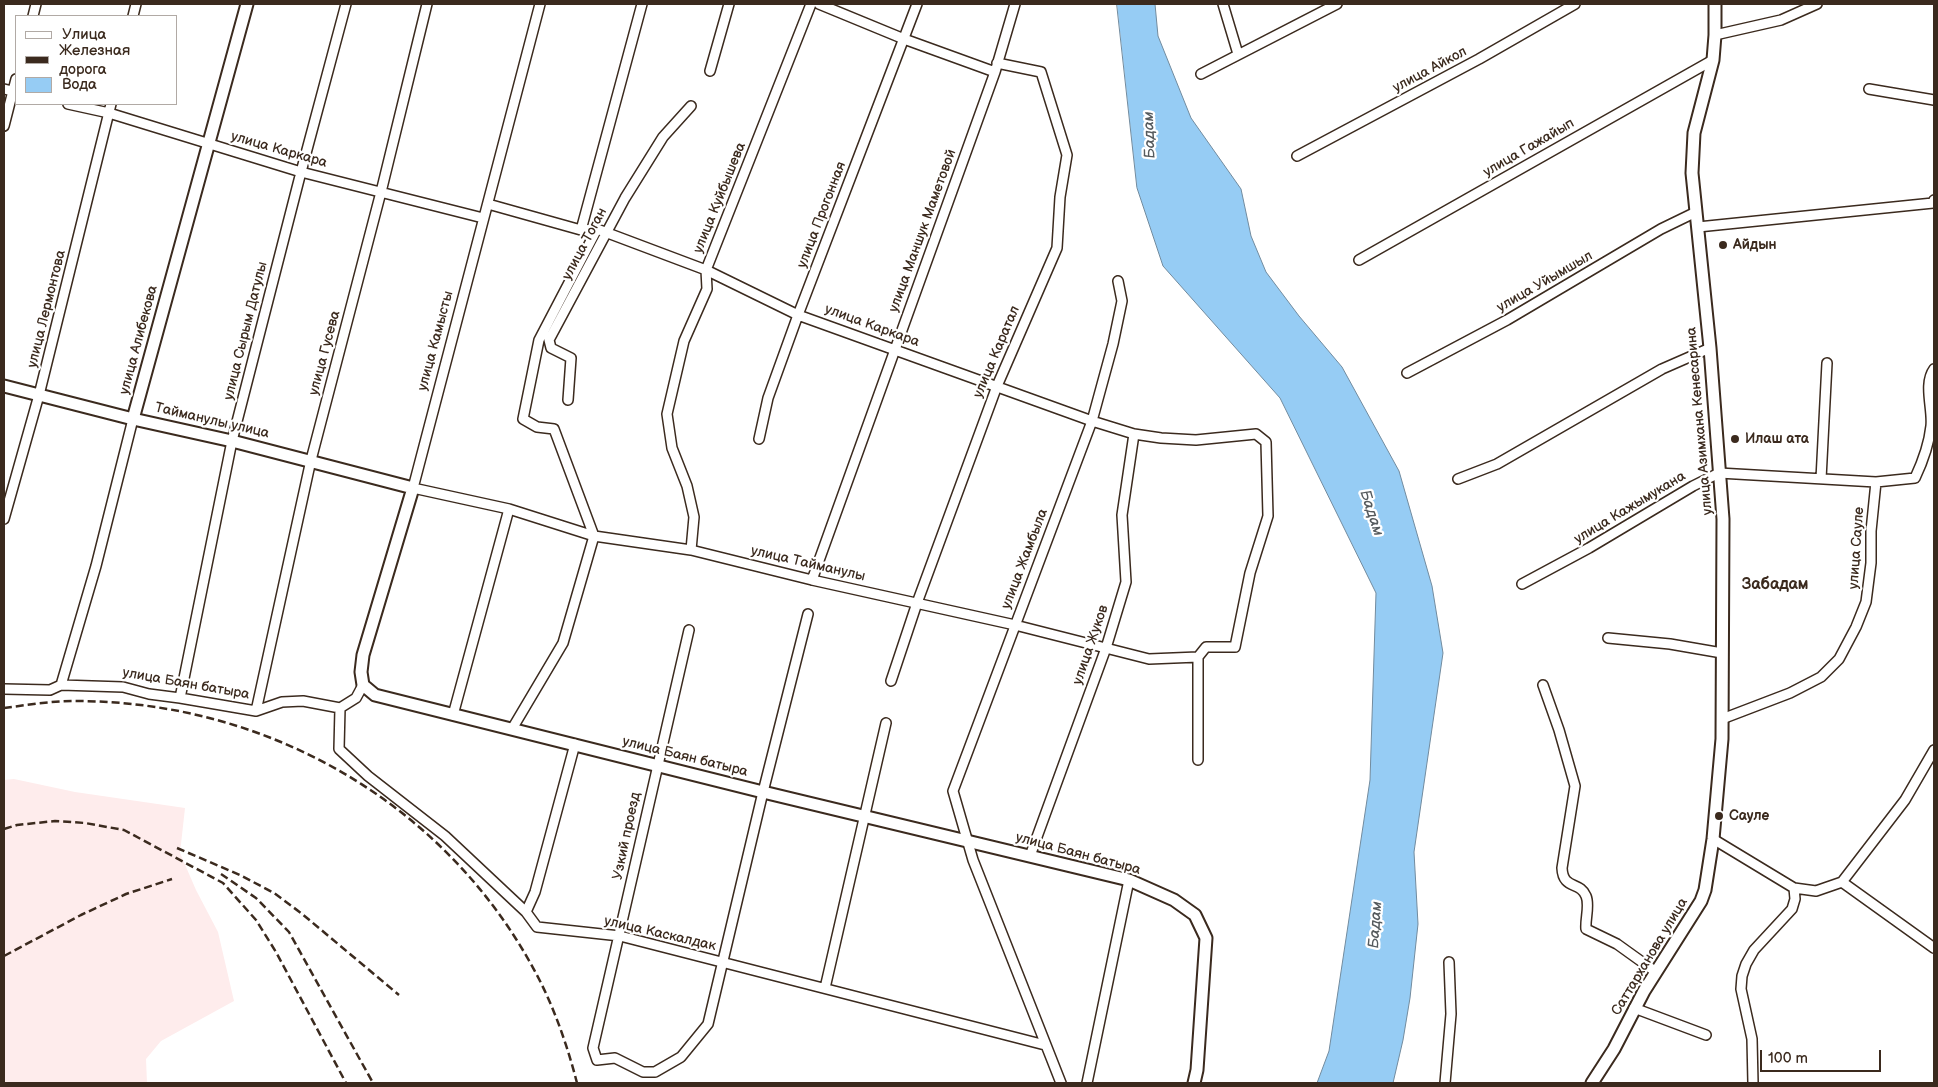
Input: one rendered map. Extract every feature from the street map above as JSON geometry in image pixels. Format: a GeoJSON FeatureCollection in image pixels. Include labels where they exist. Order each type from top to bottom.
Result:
{"type":"FeatureCollection","features":[{"type":"Feature","properties":{"kind":"street","name":"улица Алибекова"},"geometry":{"type":"LineString","coordinates":[[61,685],[96,566],[133,419],[247,4]]}},
{"type":"Feature","properties":{"kind":"street","name":"улица Сырым Датулы"},"geometry":{"type":"LineString","coordinates":[[180,698],[232,441],[346,4]]}},
{"type":"Feature","properties":{"kind":"street","name":"улица Гусева"},"geometry":{"type":"LineString","coordinates":[[256,711],[311,460],[381,192],[427,4]]}},
{"type":"Feature","properties":{"kind":"street","name":"улица Камысты"},"geometry":{"type":"LineString","coordinates":[[363,685],[361,672],[363,655],[412,488],[540,4]]}},
{"type":"Feature","properties":{"kind":"street"},"geometry":{"type":"LineString","coordinates":[[581,230],[642,4]]}},
{"type":"Feature","properties":{"kind":"street"},"geometry":{"type":"LineString","coordinates":[[710,71],[729,4]]}},
{"type":"Feature","properties":{"kind":"street","name":"улица Куйбышева"},"geometry":{"type":"LineString","coordinates":[[691,550],[694,517],[687,486],[672,448],[667,414],[684,341],[707,289],[706,270],[811,4]]}},
{"type":"Feature","properties":{"kind":"street"},"geometry":{"type":"LineString","coordinates":[[819,4],[904,39],[996,68]]}},
{"type":"Feature","properties":{"kind":"street","name":"улица Прогонная"},"geometry":{"type":"LineString","coordinates":[[759,439],[768,398],[798,314],[918,4]]}},
{"type":"Feature","properties":{"kind":"street","name":"улица Маншук Маметовой"},"geometry":{"type":"LineString","coordinates":[[812,580],[996,68],[1015,4]]}},
{"type":"Feature","properties":{"kind":"street"},"geometry":{"type":"LineString","coordinates":[[1223,4],[1238,54]]}},
{"type":"Feature","properties":{"kind":"street"},"geometry":{"type":"LineString","coordinates":[[1201,74],[1336,4]]}},
{"type":"Feature","properties":{"kind":"street","name":"улица Айкол"},"geometry":{"type":"LineString","coordinates":[[1297,156],[1480,59],[1574,4]]}},
{"type":"Feature","properties":{"kind":"street","name":"улица Азимхана Кенесарина"},"geometry":{"type":"LineString","coordinates":[[1713,839],[1722,719],[1723,519],[1710,348],[1692,173],[1694,133],[1713,60],[1715,4]]}},
{"type":"Feature","properties":{"kind":"street"},"geometry":{"type":"LineString","coordinates":[[1715,35],[1781,20],[1817,4]]}},
{"type":"Feature","properties":{"kind":"street","name":"улица Гажайып"},"geometry":{"type":"LineString","coordinates":[[1359,260],[1713,60]]}},
{"type":"Feature","properties":{"kind":"street","name":"улица Каратал"},"geometry":{"type":"LineString","coordinates":[[891,681],[916,604],[997,386],[1057,248],[1060,197],[1067,155],[1041,72],[996,68]]}},
{"type":"Feature","properties":{"kind":"street"},"geometry":{"type":"LineString","coordinates":[[1869,89],[1934,100]]}},
{"type":"Feature","properties":{"kind":"street"},"geometry":{"type":"LineString","coordinates":[[4,126],[11,91]]}},
{"type":"Feature","properties":{"kind":"street","name":"улица Каркара"},"geometry":{"type":"LineString","coordinates":[[78,105],[110,108],[209,145],[301,172],[483,218]]}},
{"type":"Feature","properties":{"kind":"street","name":"улица Тоган"},"geometry":{"type":"LineString","coordinates":[[568,400],[571,358],[551,348],[548,340],[625,198],[663,137],[691,106]]}},
{"type":"Feature","properties":{"kind":"street","name":"улица Лермонтова"},"geometry":{"type":"LineString","coordinates":[[4,518],[40,395],[110,108]]}},
{"type":"Feature","properties":{"kind":"street"},"geometry":{"type":"LineString","coordinates":[[1698,227],[1933,203],[1934,200]]}},
{"type":"Feature","properties":{"kind":"street","name":"улица Каркара"},"geometry":{"type":"LineString","coordinates":[[488,204],[581,230],[597,229],[706,270],[798,314],[1092,421],[1134,434],[1196,440],[1256,434],[1266,442],[1268,516],[1250,573],[1235,647],[1206,647],[1198,658]]}},
{"type":"Feature","properties":{"kind":"street","name":"улица Уйымшыл"},"geometry":{"type":"LineString","coordinates":[[1407,373],[1507,320],[1660,229],[1696,212]]}},
{"type":"Feature","properties":{"kind":"street"},"geometry":{"type":"LineString","coordinates":[[512,729],[563,643],[594,536],[554,429],[537,427],[523,419],[539,340],[597,229]]}},
{"type":"Feature","properties":{"kind":"street","name":"улица Жамбыла"},"geometry":{"type":"LineString","coordinates":[[1061,1083],[973,860],[953,791],[1092,421],[1113,344],[1122,301],[1118,282]]}},
{"type":"Feature","properties":{"kind":"street"},"geometry":{"type":"LineString","coordinates":[[1458,479],[1497,464],[1662,369],[1710,348]]}},
{"type":"Feature","properties":{"kind":"street"},"geometry":{"type":"LineString","coordinates":[[1822,479],[1827,363]]}},
{"type":"Feature","properties":{"kind":"street"},"geometry":{"type":"LineString","coordinates":[[1876,482],[1915,478],[1924,459],[1931,425],[1929,384],[1934,369]]}},
{"type":"Feature","properties":{"kind":"street","name":"Тайманулы улица"},"geometry":{"type":"LineString","coordinates":[[4,386],[133,419],[311,460],[412,488]]}},
{"type":"Feature","properties":{"kind":"street","name":"улица Жуков"},"geometry":{"type":"LineString","coordinates":[[1030,856],[1106,648],[1126,582],[1122,515],[1134,434]]}},
{"type":"Feature","properties":{"kind":"street","name":"улица Кажымукана"},"geometry":{"type":"LineString","coordinates":[[1522,584],[1589,548],[1693,486],[1719,473],[1876,482]]}},
{"type":"Feature","properties":{"kind":"street","name":"улица Сауле"},"geometry":{"type":"LineString","coordinates":[[1722,719],[1790,693],[1821,677],[1839,659],[1866,602],[1871,563],[1876,482]]}},
{"type":"Feature","properties":{"kind":"street","name":"улица Тайманулы"},"geometry":{"type":"LineString","coordinates":[[412,488],[509,509],[594,536],[691,550],[812,580],[1015,625],[1149,660],[1198,658]]}},
{"type":"Feature","properties":{"kind":"street"},"geometry":{"type":"LineString","coordinates":[[453,714],[509,509]]}},
{"type":"Feature","properties":{"kind":"street"},"geometry":{"type":"LineString","coordinates":[[722,962],[762,792],[808,614]]}},
{"type":"Feature","properties":{"kind":"street","name":"Узкий проезд"},"geometry":{"type":"LineString","coordinates":[[689,630],[593,1048],[597,1060],[615,1058],[642,1072],[655,1072],[681,1057],[708,1024],[722,962]]}},
{"type":"Feature","properties":{"kind":"street"},"geometry":{"type":"LineString","coordinates":[[1608,638],[1670,644],[1722,652]]}},
{"type":"Feature","properties":{"kind":"street"},"geometry":{"type":"LineString","coordinates":[[1198,658],[1198,760]]}},
{"type":"Feature","properties":{"kind":"street","name":"улица Баян батыра"},"geometry":{"type":"LineString","coordinates":[[4,690],[50,690],[61,685],[123,686],[149,694],[256,711],[282,702],[303,701],[340,708]]}},
{"type":"Feature","properties":{"kind":"street"},"geometry":{"type":"LineString","coordinates":[[340,708],[356,698],[363,685]]}},
{"type":"Feature","properties":{"kind":"street","name":"улица Баян батыра"},"geometry":{"type":"LineString","coordinates":[[363,685],[375,695],[657,764],[762,792],[1129,880],[1174,900],[1195,915],[1206,938],[1197,1070],[1194,1083]]}},
{"type":"Feature","properties":{"kind":"street"},"geometry":{"type":"LineString","coordinates":[[1543,685],[1562,739],[1574,786],[1562,878],[1565,882],[1585,893],[1587,899],[1586,929],[1617,944],[1656,972]]}},
{"type":"Feature","properties":{"kind":"street","name":"улица Каскалдак"},"geometry":{"type":"LineString","coordinates":[[340,708],[339,749],[368,776],[445,836],[526,912],[537,927],[620,936],[1045,1045]]}},
{"type":"Feature","properties":{"kind":"street"},"geometry":{"type":"LineString","coordinates":[[826,988],[886,723]]}},
{"type":"Feature","properties":{"kind":"street"},"geometry":{"type":"LineString","coordinates":[[526,912],[536,892],[575,744]]}},
{"type":"Feature","properties":{"kind":"street"},"geometry":{"type":"LineString","coordinates":[[1713,839],[1794,888],[1816,891],[1842,882],[1905,800],[1934,750]]}},
{"type":"Feature","properties":{"kind":"street","name":"Саттарханова улица"},"geometry":{"type":"LineString","coordinates":[[1592,1083],[1614,1049],[1634,1008],[1701,901],[1705,890],[1713,839]]}},
{"type":"Feature","properties":{"kind":"street"},"geometry":{"type":"LineString","coordinates":[[1087,1083],[1129,880]]}},
{"type":"Feature","properties":{"kind":"street"},"geometry":{"type":"LineString","coordinates":[[1842,882],[1934,948]]}},
{"type":"Feature","properties":{"kind":"street"},"geometry":{"type":"LineString","coordinates":[[1753,1083],[1752,1039],[1741,989],[1742,976],[1754,950],[1792,908],[1795,899],[1794,888]]}},
{"type":"Feature","properties":{"kind":"street"},"geometry":{"type":"LineString","coordinates":[[1445,1083],[1451,1014],[1449,962]]}},
{"type":"Feature","properties":{"kind":"street"},"geometry":{"type":"LineString","coordinates":[[1634,1008],[1706,1035]]}},
{"type":"Feature","properties":{"kind":"shaded area"},"geometry":{"type":"Polygon","coordinates":[[[14,779],[75,792],[185,808],[180,853],[196,890],[218,932],[234,1001],[161,1041],[146,1059],[147,1083],[4,1083],[4,780],[14,779]]]}},
{"type":"Feature","properties":{"kind":"water","name":"Бадам"},"geometry":{"type":"Polygon","coordinates":[[[1117,4],[1155,4],[1158,36],[1191,118],[1241,189],[1251,236],[1266,272],[1299,316],[1342,367],[1399,471],[1432,586],[1443,653],[1414,852],[1418,924],[1410,998],[1393,1083],[1317,1083],[1329,1051],[1370,780],[1376,593],[1280,398],[1163,266],[1137,188],[1117,4]]]}},
{"type":"Feature","properties":{"kind":"railway"},"geometry":{"type":"LineString","coordinates":[[4,708],[48,702],[75,701],[147,706],[217,720],[284,743],[347,775],[405,816],[457,863],[502,919],[546,993],[570,1057],[577,1083]]}},
{"type":"Feature","properties":{"kind":"railway"},"geometry":{"type":"LineString","coordinates":[[4,829],[17,825],[55,821],[85,823],[124,830],[223,883],[256,920],[276,952],[346,1083]]}},
{"type":"Feature","properties":{"kind":"railway"},"geometry":{"type":"LineString","coordinates":[[177,848],[240,875],[274,893],[301,913],[399,995]]}},
{"type":"Feature","properties":{"kind":"railway"},"geometry":{"type":"LineString","coordinates":[[221,874],[256,898],[289,932],[373,1083]]}},
{"type":"Feature","properties":{"kind":"railway"},"geometry":{"type":"LineString","coordinates":[[4,956],[81,915],[126,894],[172,879]]}},
{"type":"Feature","properties":{"kind":"place","name":"Айдын"},"geometry":{"type":"Point","coordinates":[1723,245]}},
{"type":"Feature","properties":{"kind":"place","name":"Илаш ата"},"geometry":{"type":"Point","coordinates":[1735,439]}},
{"type":"Feature","properties":{"kind":"place","name":"Сауле"},"geometry":{"type":"Point","coordinates":[1719,816]}},
{"type":"Feature","properties":{"kind":"district","name":"Забадам"},"geometry":{"type":"Point","coordinates":[1775,585]}}]}
